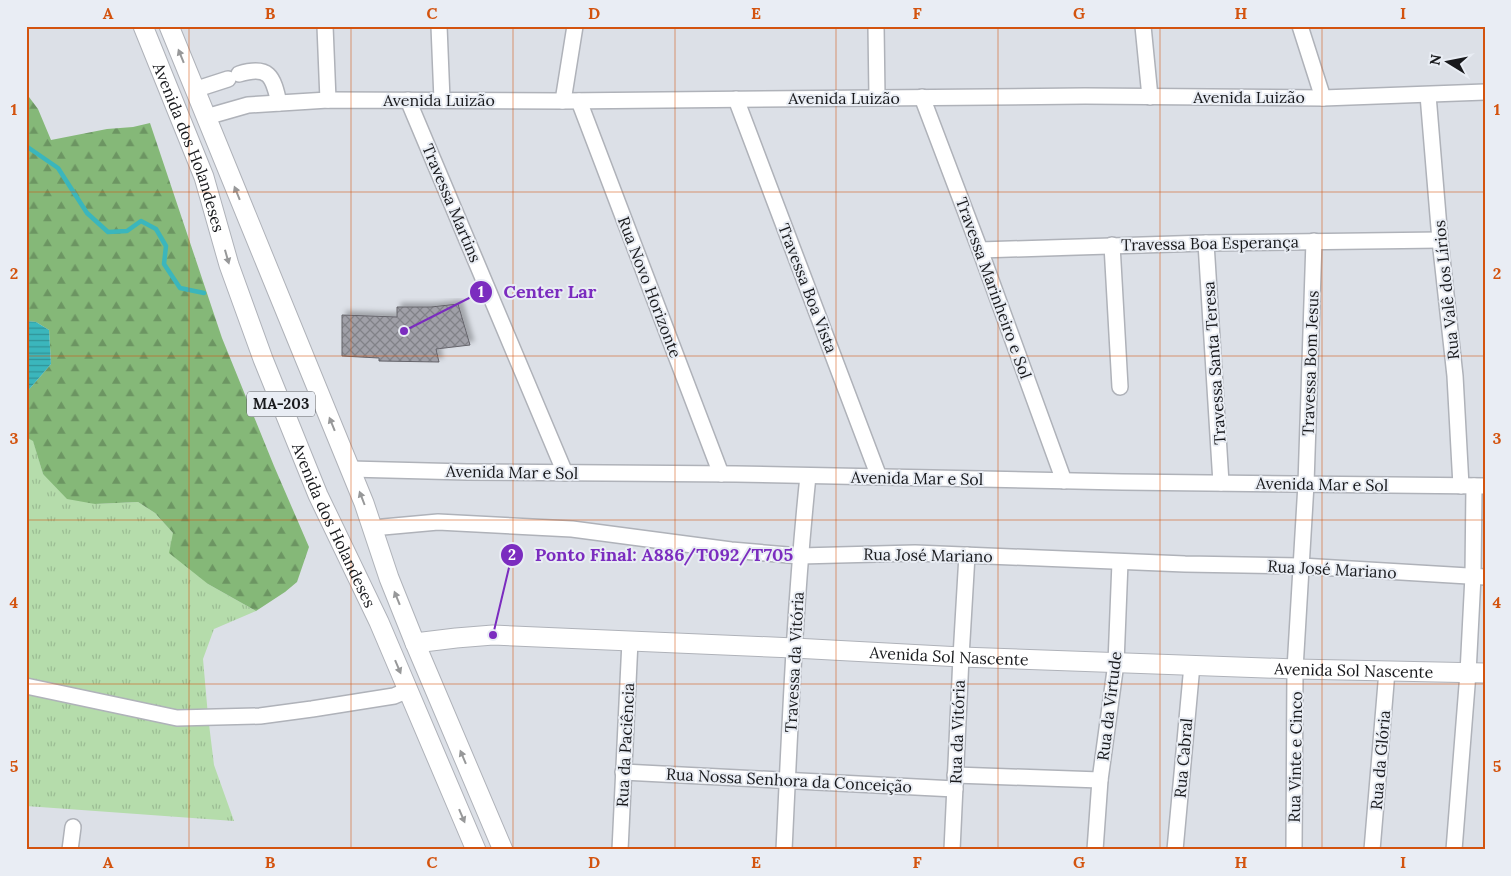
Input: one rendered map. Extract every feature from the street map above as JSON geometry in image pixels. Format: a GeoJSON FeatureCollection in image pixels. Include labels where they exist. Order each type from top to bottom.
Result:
{"type":"FeatureCollection","features":[{"type":"Feature","properties":{"kind":"main road","name":"Avenida dos Holandeses"},"geometry":{"type":"LineString","coordinates":[[143,26],[204,177],[229,265],[263,359],[318,494],[362,585],[476,850]]}},
{"type":"Feature","properties":{"kind":"main road","name":"Avenida dos Holandeses"},"geometry":{"type":"LineString","coordinates":[[169,26],[350,469],[389,578],[415,643],[503,850]]}},
{"type":"Feature","properties":{"kind":"main road","name":"Avenida Sol Nascente"},"geometry":{"type":"LineString","coordinates":[[415,643],[493,635],[961,657],[1295,669],[1476,673]]}},
{"type":"Feature","properties":{"kind":"street"},"geometry":{"type":"LineString","coordinates":[[325,26],[328,100]]}},
{"type":"Feature","properties":{"kind":"street"},"geometry":{"type":"LineString","coordinates":[[439,26],[442,100]]}},
{"type":"Feature","properties":{"kind":"street"},"geometry":{"type":"LineString","coordinates":[[563,101],[576,26]]}},
{"type":"Feature","properties":{"kind":"street"},"geometry":{"type":"LineString","coordinates":[[876,26],[877,97]]}},
{"type":"Feature","properties":{"kind":"street"},"geometry":{"type":"LineString","coordinates":[[1143,26],[1150,97]]}},
{"type":"Feature","properties":{"kind":"street"},"geometry":{"type":"LineString","coordinates":[[1300,26],[1323,98]]}},
{"type":"Feature","properties":{"kind":"street"},"geometry":{"type":"LineString","coordinates":[[194,90],[252,70],[258,70],[269,75],[273,80],[279,103]]}},
{"type":"Feature","properties":{"kind":"street","name":"Avenida Luizão"},"geometry":{"type":"LineString","coordinates":[[206,117],[248,105],[328,100],[579,101],[1085,96],[1323,98],[1485,92]]}},
{"type":"Feature","properties":{"kind":"street","name":"Rua Valê dos Lírios"},"geometry":{"type":"LineString","coordinates":[[1428,95],[1440,240],[1455,376],[1473,486],[1479,576],[1476,673]]}},
{"type":"Feature","properties":{"kind":"street","name":"Travessa Marinheiro e Sol"},"geometry":{"type":"LineString","coordinates":[[922,97],[1064,481]]}},
{"type":"Feature","properties":{"kind":"street","name":"Travessa Boa Vista"},"geometry":{"type":"LineString","coordinates":[[736,98],[879,477]]}},
{"type":"Feature","properties":{"kind":"street","name":"Travessa Martins"},"geometry":{"type":"LineString","coordinates":[[408,100],[565,473]]}},
{"type":"Feature","properties":{"kind":"street","name":"Rua Novo Horizonte"},"geometry":{"type":"LineString","coordinates":[[579,101],[721,474]]}},
{"type":"Feature","properties":{"kind":"street","name":"Travessa Boa Esperança"},"geometry":{"type":"LineString","coordinates":[[980,250],[1112,245],[1440,240]]}},
{"type":"Feature","properties":{"kind":"street","name":"Travessa Bom Jesus"},"geometry":{"type":"LineString","coordinates":[[1306,484],[1314,241]]}},
{"type":"Feature","properties":{"kind":"street","name":"Travessa Santa Teresa"},"geometry":{"type":"LineString","coordinates":[[1206,243],[1221,483]]}},
{"type":"Feature","properties":{"kind":"street"},"geometry":{"type":"LineString","coordinates":[[1112,245],[1120,387]]}},
{"type":"Feature","properties":{"kind":"street","name":"Avenida Mar e Sol"},"geometry":{"type":"LineString","coordinates":[[350,469],[1473,486]]}},
{"type":"Feature","properties":{"kind":"street","name":"Travessa da Vitória"},"geometry":{"type":"LineString","coordinates":[[784,850],[794,648],[808,476]]}},
{"type":"Feature","properties":{"kind":"street","name":"Rua Vinte e Cinco"},"geometry":{"type":"LineString","coordinates":[[1294,850],[1295,669],[1306,484]]}},
{"type":"Feature","properties":{"kind":"street","name":"Rua José Mariano"},"geometry":{"type":"LineString","coordinates":[[372,528],[438,522],[563,529],[732,550],[800,556],[896,553],[967,555],[1120,562],[1301,566],[1479,576]]}},
{"type":"Feature","properties":{"kind":"street","name":"Rua da Vitória"},"geometry":{"type":"LineString","coordinates":[[952,850],[967,555]]}},
{"type":"Feature","properties":{"kind":"street","name":"Rua da Virtude"},"geometry":{"type":"LineString","coordinates":[[1095,850],[1100,780],[1116,662],[1120,562]]}},
{"type":"Feature","properties":{"kind":"street","name":"Rua da Paciência"},"geometry":{"type":"LineString","coordinates":[[620,850],[630,641]]}},
{"type":"Feature","properties":{"kind":"street","name":"Rua Cabral"},"geometry":{"type":"LineString","coordinates":[[1175,850],[1192,665]]}},
{"type":"Feature","properties":{"kind":"street","name":"Rua da Glória"},"geometry":{"type":"LineString","coordinates":[[1372,850],[1388,671]]}},
{"type":"Feature","properties":{"kind":"street"},"geometry":{"type":"LineString","coordinates":[[1454,850],[1476,673]]}},
{"type":"Feature","properties":{"kind":"street"},"geometry":{"type":"LineString","coordinates":[[26,686],[176,718],[260,716],[312,710],[394,696],[408,690]]}},
{"type":"Feature","properties":{"kind":"street","name":"Rua Nossa Senhora da Conceição"},"geometry":{"type":"LineString","coordinates":[[623,772],[787,780],[955,782],[1100,780]]}},
{"type":"Feature","properties":{"kind":"street"},"geometry":{"type":"LineString","coordinates":[[70,850],[73,827]]}},
{"type":"Feature","properties":{"kind":"green space"},"geometry":{"type":"Polygon","coordinates":[[[26,93],[38,109],[51,140],[150,123],[222,338],[309,547],[297,582],[256,611],[208,584],[169,553],[173,533],[155,513],[138,502],[95,504],[67,499],[43,474],[33,441],[26,437],[26,393],[51,364],[49,330],[36,322],[26,321],[26,93]]]}},
{"type":"Feature","properties":{"kind":"green space"},"geometry":{"type":"Polygon","coordinates":[[[26,437],[33,440],[43,474],[95,504],[138,502],[155,513],[173,533],[208,584],[256,611],[214,629],[203,659],[214,765],[234,821],[26,806],[26,437]]]}},
{"type":"Feature","properties":{"kind":"water"},"geometry":{"type":"Polygon","coordinates":[[[26,321],[36,322],[49,330],[51,364],[26,393],[26,321]]]}},
{"type":"Feature","properties":{"kind":"building"},"geometry":{"type":"Polygon","coordinates":[[[458,304],[470,345],[436,349],[439,362],[379,361],[379,358],[342,356],[342,315],[397,317],[397,307],[431,307],[458,304]]]}},
{"type":"Feature","properties":{"kind":"waterway"},"geometry":{"type":"LineString","coordinates":[[26,146],[58,168],[87,213],[108,232],[127,231],[141,221],[156,229],[166,246],[164,264],[180,288],[204,293]]}},
{"type":"Feature","properties":{"kind":"place","name":"Center Lar"},"geometry":{"type":"Point","coordinates":[404,331]}},
{"type":"Feature","properties":{"kind":"place","name":"Ponto Final: A886/T092/T705"},"geometry":{"type":"Point","coordinates":[493,635]}}]}
